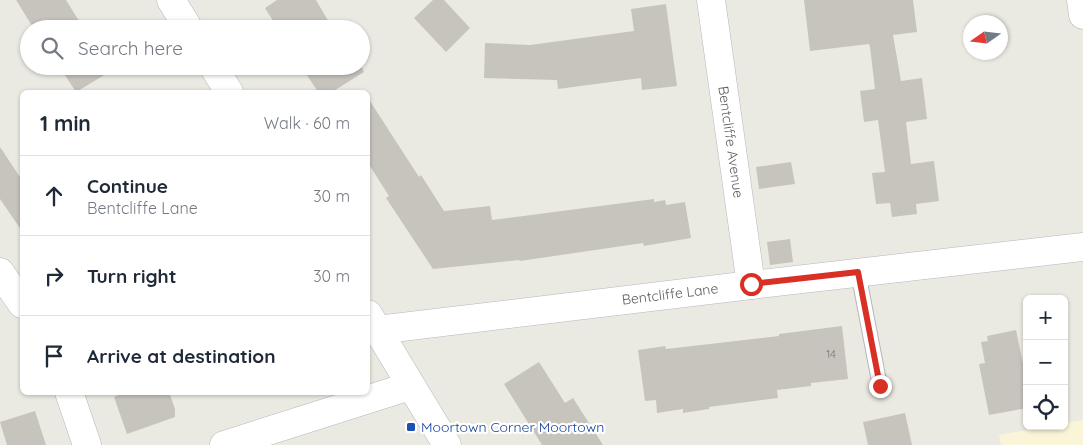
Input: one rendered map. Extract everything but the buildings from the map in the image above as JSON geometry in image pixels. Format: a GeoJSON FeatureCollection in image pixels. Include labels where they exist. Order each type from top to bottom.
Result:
{"type":"FeatureCollection","features":[{"type":"Feature","properties":{"kind":"street"},"geometry":{"type":"LineString","coordinates":[[171,0],[183,20]]}},
{"type":"Feature","properties":{"kind":"street","name":"Bentcliffe Avenue"},"geometry":{"type":"LineString","coordinates":[[711,0],[751,284]]}},
{"type":"Feature","properties":{"kind":"street"},"geometry":{"type":"LineString","coordinates":[[1081,0],[1083,15]]}},
{"type":"Feature","properties":{"kind":"street"},"geometry":{"type":"LineString","coordinates":[[219,75],[228,90]]}},
{"type":"Feature","properties":{"kind":"street","name":"Bentcliffe Lane"},"geometry":{"type":"LineString","coordinates":[[372,322],[751,284],[1083,247]]}},
{"type":"Feature","properties":{"kind":"street"},"geometry":{"type":"LineString","coordinates":[[0,272],[20,301]]}},
{"type":"Feature","properties":{"kind":"street"},"geometry":{"type":"LineString","coordinates":[[372,322],[447,445]]}},
{"type":"Feature","properties":{"kind":"street"},"geometry":{"type":"LineString","coordinates":[[224,445],[410,386]]}},
{"type":"Feature","properties":{"kind":"street"},"geometry":{"type":"LineString","coordinates":[[70,395],[87,445]]}},
{"type":"Feature","properties":{"kind":"lane"},"geometry":{"type":"LineString","coordinates":[[858,272],[880,386]]}},
{"type":"Feature","properties":{"kind":"shaded area"},"geometry":{"type":"Polygon","coordinates":[[[1083,420],[1083,445],[1001,445],[999,435],[1026,430],[1068,430],[1068,422],[1083,420]]]}},
{"type":"Feature","properties":{"kind":"place","name":"Moortown Corner Moortown"},"geometry":{"type":"Point","coordinates":[411,427]}},
{"type":"Feature","properties":{"kind":"route"},"geometry":{"type":"LineString","coordinates":[[751,284],[858,272],[880,386]]}}]}
